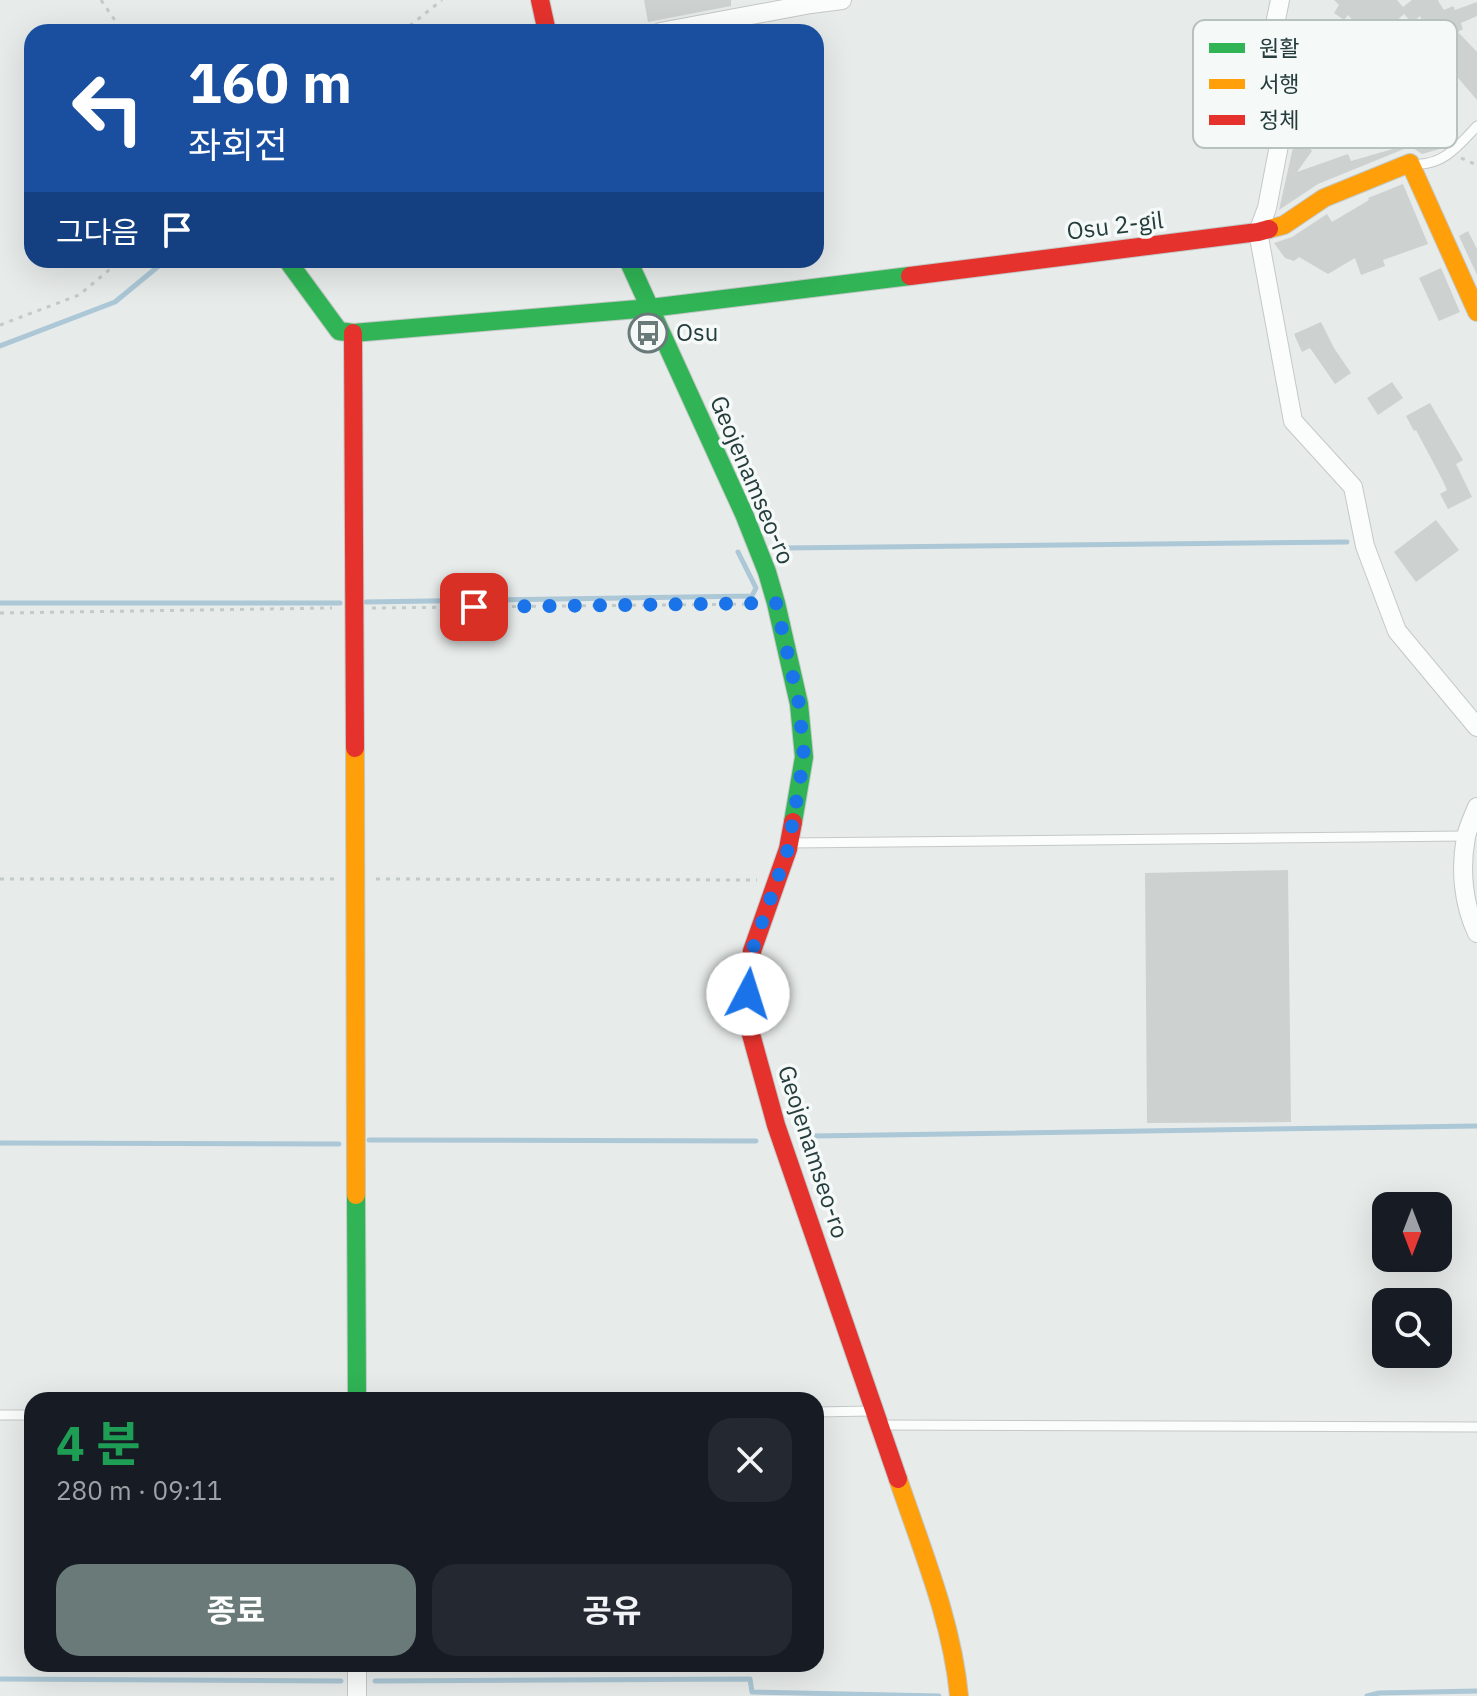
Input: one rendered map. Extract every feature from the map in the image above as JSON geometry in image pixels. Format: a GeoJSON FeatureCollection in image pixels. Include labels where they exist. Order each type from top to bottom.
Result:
{"type":"FeatureCollection","features":[{"type":"Feature","properties":{"kind":"street"},"geometry":{"type":"LineString","coordinates":[[703,24],[842,0]]}},
{"type":"Feature","properties":{"kind":"street"},"geometry":{"type":"LineString","coordinates":[[1276,20],[1280,0]]}},
{"type":"Feature","properties":{"kind":"street"},"geometry":{"type":"LineString","coordinates":[[1278,148],[1267,208],[1258,232],[1293,421],[1353,487],[1365,546],[1397,631],[1477,727]]}},
{"type":"Feature","properties":{"kind":"street"},"geometry":{"type":"LineString","coordinates":[[1410,163],[1477,312]]}},
{"type":"Feature","properties":{"kind":"street","name":"Osu 2-gil"},"geometry":{"type":"LineString","coordinates":[[353,333],[650,308],[1258,232],[1284,225],[1324,198],[1410,163]]}},
{"type":"Feature","properties":{"kind":"street"},"geometry":{"type":"LineString","coordinates":[[293,268],[339,331],[353,333],[357,1392]]}},
{"type":"Feature","properties":{"kind":"street","name":"Geojenamseo-ro"},"geometry":{"type":"LineString","coordinates":[[632,268],[744,514],[776,603],[799,704],[804,757],[789,843],[752,951],[746,1016],[776,1125],[940,1602],[956,1664],[959,1696]]}},
{"type":"Feature","properties":{"kind":"street"},"geometry":{"type":"LineString","coordinates":[[1477,807],[1466,836],[1463,882],[1471,921],[1477,933]]}},
{"type":"Feature","properties":{"kind":"street"},"geometry":{"type":"LineString","coordinates":[[357,1672],[357,1696]]}},
{"type":"Feature","properties":{"kind":"lane"},"geometry":{"type":"LineString","coordinates":[[1457,146],[1477,126]]}},
{"type":"Feature","properties":{"kind":"lane"},"geometry":{"type":"LineString","coordinates":[[1410,163],[1428,165],[1455,148]]}},
{"type":"Feature","properties":{"kind":"lane"},"geometry":{"type":"LineString","coordinates":[[789,843],[1466,836]]}},
{"type":"Feature","properties":{"kind":"lane"},"geometry":{"type":"LineString","coordinates":[[824,1413],[876,1418],[1477,1427]]}},
{"type":"Feature","properties":{"kind":"lane"},"geometry":{"type":"LineString","coordinates":[[0,1415],[24,1415]]}},
{"type":"Feature","properties":{"kind":"path"},"geometry":{"type":"LineString","coordinates":[[101,0],[118,24]]}},
{"type":"Feature","properties":{"kind":"path"},"geometry":{"type":"LineString","coordinates":[[412,24],[442,0]]}},
{"type":"Feature","properties":{"kind":"path"},"geometry":{"type":"LineString","coordinates":[[0,325],[79,295],[111,268]]}},
{"type":"Feature","properties":{"kind":"path"},"geometry":{"type":"LineString","coordinates":[[0,613],[776,603]]}},
{"type":"Feature","properties":{"kind":"path"},"geometry":{"type":"LineString","coordinates":[[0,879],[777,880]]}},
{"type":"Feature","properties":{"kind":"building"},"geometry":{"type":"Polygon","coordinates":[[[644,0],[731,0],[731,6],[648,22],[644,0]]]}},
{"type":"Feature","properties":{"kind":"building"},"geometry":{"type":"Polygon","coordinates":[[[1334,0],[1397,0],[1403,7],[1412,0],[1439,0],[1444,10],[1453,6],[1455,10],[1477,2],[1477,16],[1461,23],[1463,29],[1458,32],[1477,52],[1477,100],[1457,77],[1457,20],[1422,20],[1420,16],[1409,20],[1404,14],[1397,20],[1352,20],[1348,15],[1344,20],[1334,13],[1339,5],[1334,0]]]}},
{"type":"Feature","properties":{"kind":"building"},"geometry":{"type":"Polygon","coordinates":[[[1293,148],[1310,148],[1312,151],[1297,172],[1348,154],[1351,161],[1396,148],[1413,148],[1318,184],[1279,210],[1293,148]]]}},
{"type":"Feature","properties":{"kind":"building"},"geometry":{"type":"Polygon","coordinates":[[[1413,148],[1443,148],[1422,154],[1413,148]]]}},
{"type":"Feature","properties":{"kind":"building"},"geometry":{"type":"Polygon","coordinates":[[[1403,184],[1428,244],[1383,260],[1385,266],[1361,275],[1355,258],[1328,274],[1299,257],[1294,261],[1285,258],[1274,243],[1292,237],[1327,214],[1332,222],[1368,198],[1403,184]]]}},
{"type":"Feature","properties":{"kind":"building"},"geometry":{"type":"Polygon","coordinates":[[[1468,231],[1477,249],[1477,275],[1459,236],[1468,231]]]}},
{"type":"Feature","properties":{"kind":"building"},"geometry":{"type":"Polygon","coordinates":[[[1441,268],[1460,312],[1439,321],[1419,278],[1441,268]]]}},
{"type":"Feature","properties":{"kind":"building"},"geometry":{"type":"Polygon","coordinates":[[[1321,322],[1351,373],[1335,384],[1310,348],[1302,352],[1294,334],[1321,322]]]}},
{"type":"Feature","properties":{"kind":"building"},"geometry":{"type":"Polygon","coordinates":[[[1392,382],[1403,398],[1378,415],[1367,398],[1392,382]]]}},
{"type":"Feature","properties":{"kind":"building"},"geometry":{"type":"Polygon","coordinates":[[[1430,403],[1463,460],[1456,464],[1472,497],[1448,509],[1440,494],[1447,490],[1406,416],[1430,403]]]}},
{"type":"Feature","properties":{"kind":"building"},"geometry":{"type":"Polygon","coordinates":[[[1436,520],[1459,550],[1416,582],[1394,552],[1436,520]]]}},
{"type":"Feature","properties":{"kind":"building"},"geometry":{"type":"Polygon","coordinates":[[[1288,870],[1291,1122],[1147,1123],[1145,873],[1288,870]]]}},
{"type":"Feature","properties":{"kind":"waterway"},"geometry":{"type":"LineString","coordinates":[[0,346],[115,302],[156,268]]}},
{"type":"Feature","properties":{"kind":"waterway"},"geometry":{"type":"LineString","coordinates":[[784,548],[1347,542]]}},
{"type":"Feature","properties":{"kind":"waterway"},"geometry":{"type":"LineString","coordinates":[[366,602],[752,596],[756,588],[738,552]]}},
{"type":"Feature","properties":{"kind":"waterway"},"geometry":{"type":"LineString","coordinates":[[0,603],[340,603]]}},
{"type":"Feature","properties":{"kind":"waterway"},"geometry":{"type":"LineString","coordinates":[[812,1136],[1477,1126]]}},
{"type":"Feature","properties":{"kind":"waterway"},"geometry":{"type":"LineString","coordinates":[[369,1140],[756,1141]]}},
{"type":"Feature","properties":{"kind":"waterway"},"geometry":{"type":"LineString","coordinates":[[0,1143],[339,1144]]}},
{"type":"Feature","properties":{"kind":"waterway"},"geometry":{"type":"LineString","coordinates":[[0,1679],[341,1681]]}},
{"type":"Feature","properties":{"kind":"waterway"},"geometry":{"type":"LineString","coordinates":[[375,1681],[750,1679],[752,1692],[939,1696]]}},
{"type":"Feature","properties":{"kind":"waterway"},"geometry":{"type":"LineString","coordinates":[[1367,1696],[1379,1693],[1477,1691]]}},
{"type":"Feature","properties":{"kind":"traffic: fast"},"geometry":{"type":"LineString","coordinates":[[293,268],[339,331],[353,333],[650,308],[910,276]]}},
{"type":"Feature","properties":{"kind":"traffic: fast"},"geometry":{"type":"LineString","coordinates":[[632,268],[744,514],[767,572],[799,704],[804,757],[793,822]]}},
{"type":"Feature","properties":{"kind":"traffic: fast"},"geometry":{"type":"LineString","coordinates":[[356,1195],[357,1392]]}},
{"type":"Feature","properties":{"kind":"traffic: slow"},"geometry":{"type":"LineString","coordinates":[[1269,229],[1284,225],[1324,198],[1410,163],[1477,312]]}},
{"type":"Feature","properties":{"kind":"traffic: slow"},"geometry":{"type":"LineString","coordinates":[[355,748],[356,1195]]}},
{"type":"Feature","properties":{"kind":"traffic: slow"},"geometry":{"type":"LineString","coordinates":[[898,1479],[943,1613],[959,1696]]}},
{"type":"Feature","properties":{"kind":"traffic: jam"},"geometry":{"type":"LineString","coordinates":[[540,0],[545,24]]}},
{"type":"Feature","properties":{"kind":"traffic: jam"},"geometry":{"type":"LineString","coordinates":[[910,276],[1269,229]]}},
{"type":"Feature","properties":{"kind":"traffic: jam"},"geometry":{"type":"LineString","coordinates":[[353,333],[355,748]]}},
{"type":"Feature","properties":{"kind":"traffic: jam"},"geometry":{"type":"LineString","coordinates":[[793,822],[788,849],[752,951],[746,1016],[776,1125],[898,1479]]}},
{"type":"Feature","properties":{"kind":"place","name":"Osu"},"geometry":{"type":"Point","coordinates":[648,333]}},
{"type":"Feature","properties":{"kind":"route"},"geometry":{"type":"LineString","coordinates":[[474,607],[776,603],[799,704],[804,757],[788,849],[752,951],[748,994]]}}]}
